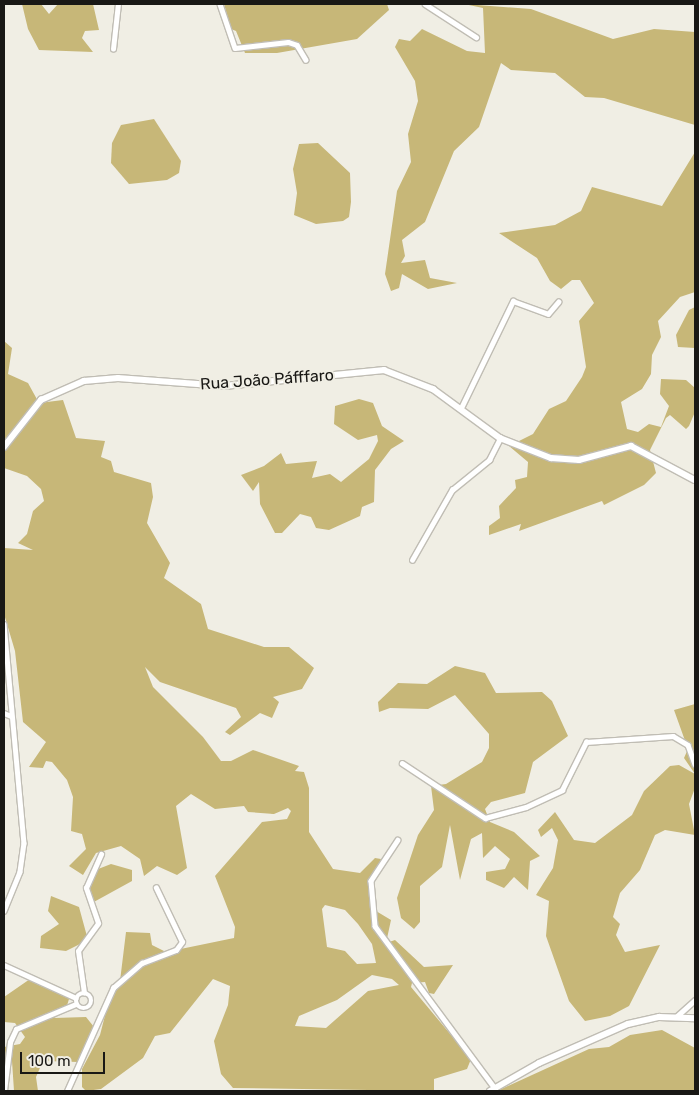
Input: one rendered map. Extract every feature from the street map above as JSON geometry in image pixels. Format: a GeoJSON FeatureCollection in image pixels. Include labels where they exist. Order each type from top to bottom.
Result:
{"type":"FeatureCollection","features":[{"type":"Feature","properties":{"kind":"main road"},"geometry":{"type":"LineString","coordinates":[[492,1090],[610,1031],[638,1020],[676,1017],[695,1018]]}},
{"type":"Feature","properties":{"kind":"street"},"geometry":{"type":"LineString","coordinates":[[112,49],[118,4]]}},
{"type":"Feature","properties":{"kind":"street"},"geometry":{"type":"LineString","coordinates":[[220,4],[235,48],[288,42],[297,45],[306,60]]}},
{"type":"Feature","properties":{"kind":"street"},"geometry":{"type":"LineString","coordinates":[[425,4],[476,36]]}},
{"type":"Feature","properties":{"kind":"street"},"geometry":{"type":"LineString","coordinates":[[461,408],[512,302],[548,314],[558,302]]}},
{"type":"Feature","properties":{"kind":"street","name":"Rua João Páfffaro"},"geometry":{"type":"LineString","coordinates":[[4,447],[50,393],[96,378],[224,386],[384,370],[433,389],[508,442],[562,460],[592,458],[631,446],[695,480]]}},
{"type":"Feature","properties":{"kind":"street"},"geometry":{"type":"LineString","coordinates":[[412,560],[452,490],[489,460],[500,438]]}},
{"type":"Feature","properties":{"kind":"street"},"geometry":{"type":"LineString","coordinates":[[4,624],[24,843],[22,862],[4,911]]}},
{"type":"Feature","properties":{"kind":"street"},"geometry":{"type":"LineString","coordinates":[[4,713],[11,716]]}},
{"type":"Feature","properties":{"kind":"street"},"geometry":{"type":"LineString","coordinates":[[402,763],[486,818],[526,806],[562,790],[586,742],[673,736],[688,745],[695,764]]}},
{"type":"Feature","properties":{"kind":"street"},"geometry":{"type":"LineString","coordinates":[[398,840],[371,881],[375,926],[492,1090]]}},
{"type":"Feature","properties":{"kind":"street"},"geometry":{"type":"LineString","coordinates":[[101,854],[86,888],[98,927],[78,951],[84,993],[92,1003],[102,1005]]}},
{"type":"Feature","properties":{"kind":"street"},"geometry":{"type":"LineString","coordinates":[[67,1091],[102,1005],[126,974],[182,942],[156,888]]}},
{"type":"Feature","properties":{"kind":"street"},"geometry":{"type":"LineString","coordinates":[[4,965],[76,998]]}},
{"type":"Feature","properties":{"kind":"street"},"geometry":{"type":"LineString","coordinates":[[76,998],[84,993]]}},
{"type":"Feature","properties":{"kind":"street"},"geometry":{"type":"LineString","coordinates":[[76,998],[76,1004]]}},
{"type":"Feature","properties":{"kind":"street"},"geometry":{"type":"LineString","coordinates":[[676,1017],[695,1000]]}},
{"type":"Feature","properties":{"kind":"street"},"geometry":{"type":"LineString","coordinates":[[4,1091],[10,1042],[16,1030],[76,1004],[86,1008],[92,1003]]}},
{"type":"Feature","properties":{"kind":"shaded area"},"geometry":{"type":"Polygon","coordinates":[[[22,4],[41,4],[49,14],[58,4],[93,4],[99,30],[85,31],[82,38],[93,52],[39,50],[28,29],[22,4]]]}},
{"type":"Feature","properties":{"kind":"shaded area"},"geometry":{"type":"Polygon","coordinates":[[[224,4],[387,4],[389,10],[357,39],[277,53],[245,53],[236,31],[231,29],[224,4]]]}},
{"type":"Feature","properties":{"kind":"shaded area"},"geometry":{"type":"Polygon","coordinates":[[[464,4],[531,9],[613,39],[654,29],[695,32],[695,125],[604,98],[585,97],[555,73],[511,70],[501,63],[479,127],[454,151],[425,222],[402,240],[405,256],[401,263],[425,260],[430,278],[457,283],[428,289],[402,274],[399,288],[391,291],[385,274],[397,191],[411,162],[408,134],[418,101],[415,81],[395,47],[399,39],[410,41],[422,29],[467,51],[485,53],[483,8],[464,4]]]}},
{"type":"Feature","properties":{"kind":"shaded area"},"geometry":{"type":"Polygon","coordinates":[[[154,119],[181,161],[179,173],[167,180],[129,184],[111,163],[112,143],[121,125],[154,119]]]}},
{"type":"Feature","properties":{"kind":"shaded area"},"geometry":{"type":"Polygon","coordinates":[[[318,143],[350,173],[351,202],[349,217],[343,221],[316,224],[294,215],[297,193],[293,169],[299,144],[318,143]]]}},
{"type":"Feature","properties":{"kind":"shaded area"},"geometry":{"type":"Polygon","coordinates":[[[695,152],[695,292],[680,297],[658,321],[661,337],[652,355],[651,374],[642,389],[621,402],[627,429],[638,432],[649,424],[661,427],[669,406],[660,394],[661,379],[686,380],[695,388],[695,412],[689,426],[686,429],[670,415],[666,418],[650,450],[656,473],[644,485],[604,505],[602,501],[519,531],[521,524],[489,535],[489,526],[500,518],[499,506],[516,488],[515,480],[527,477],[528,462],[509,446],[533,434],[549,409],[566,401],[582,377],[586,367],[579,321],[594,303],[580,280],[572,280],[561,289],[550,281],[537,258],[499,233],[555,225],[581,211],[592,187],[662,206],[695,152]]]}},
{"type":"Feature","properties":{"kind":"shaded area"},"geometry":{"type":"Polygon","coordinates":[[[695,307],[695,348],[678,347],[676,335],[689,310],[695,307]]]}},
{"type":"Feature","properties":{"kind":"shaded area"},"geometry":{"type":"Polygon","coordinates":[[[4,341],[12,348],[8,374],[28,383],[39,403],[63,400],[76,438],[105,441],[101,457],[111,461],[114,472],[151,483],[153,497],[147,523],[170,563],[164,578],[201,604],[208,629],[264,647],[289,647],[314,668],[302,689],[273,697],[279,702],[272,718],[260,713],[230,735],[225,732],[241,717],[236,708],[160,682],[145,667],[153,687],[203,737],[221,761],[231,761],[253,750],[299,766],[295,771],[304,772],[309,788],[309,832],[333,869],[360,873],[375,858],[381,859],[369,895],[371,908],[391,920],[386,943],[395,940],[424,967],[453,965],[434,994],[429,993],[425,982],[412,983],[411,987],[471,1059],[467,1069],[434,1079],[434,1091],[233,1088],[221,1074],[214,1041],[228,1005],[230,986],[213,979],[170,1033],[155,1036],[143,1058],[101,1089],[86,1091],[82,1087],[82,1069],[100,1035],[110,996],[120,981],[126,932],[150,933],[152,945],[166,952],[234,938],[235,927],[215,876],[262,822],[287,819],[291,811],[288,808],[274,814],[248,812],[244,806],[215,809],[191,794],[176,806],[187,868],[177,875],[157,866],[144,876],[140,859],[121,846],[96,853],[83,875],[69,866],[86,849],[82,834],[71,831],[73,797],[67,780],[52,762],[46,761],[43,768],[29,767],[46,742],[23,722],[15,651],[4,614],[4,548],[33,550],[18,543],[27,534],[33,511],[44,501],[41,489],[27,476],[4,468],[4,341]],[[325,905],[322,909],[327,947],[345,951],[357,964],[376,963],[372,944],[358,924],[345,910],[325,905]],[[372,975],[337,1000],[299,1016],[295,1026],[326,1028],[368,991],[399,985],[392,979],[372,975]]]}},
{"type":"Feature","properties":{"kind":"shaded area"},"geometry":{"type":"Polygon","coordinates":[[[359,399],[373,403],[382,426],[404,441],[391,449],[375,470],[374,502],[362,507],[360,516],[329,530],[316,528],[311,517],[300,514],[282,533],[275,533],[260,504],[259,482],[253,491],[241,475],[264,466],[281,453],[286,464],[317,461],[312,478],[330,474],[341,482],[369,459],[378,441],[377,435],[358,440],[334,424],[335,406],[359,399]]]}},
{"type":"Feature","properties":{"kind":"shaded area"},"geometry":{"type":"Polygon","coordinates":[[[455,666],[485,673],[496,693],[542,692],[552,701],[568,736],[533,762],[525,793],[491,802],[485,809],[490,822],[514,832],[540,856],[530,861],[528,890],[514,877],[504,888],[486,880],[486,872],[505,869],[510,859],[495,846],[483,858],[482,833],[471,839],[460,880],[450,825],[442,867],[420,886],[420,922],[414,929],[401,918],[397,898],[418,835],[434,810],[431,786],[446,784],[482,762],[489,748],[489,734],[455,695],[428,709],[390,708],[379,712],[378,702],[398,683],[427,684],[455,666]]]}},
{"type":"Feature","properties":{"kind":"shaded area"},"geometry":{"type":"Polygon","coordinates":[[[695,704],[695,774],[684,758],[688,749],[674,710],[695,704]]]}},
{"type":"Feature","properties":{"kind":"shaded area"},"geometry":{"type":"Polygon","coordinates":[[[679,765],[695,774],[695,788],[689,804],[695,835],[665,830],[655,835],[640,870],[620,893],[613,917],[620,924],[616,935],[625,952],[660,945],[629,1006],[610,1016],[585,1021],[569,1001],[546,936],[549,901],[536,895],[553,868],[558,840],[552,828],[541,837],[538,830],[555,812],[574,840],[595,843],[632,815],[644,791],[670,766],[679,765]]]}},
{"type":"Feature","properties":{"kind":"shaded area"},"geometry":{"type":"Polygon","coordinates":[[[111,864],[132,870],[132,881],[92,903],[88,897],[93,871],[111,864]]]}},
{"type":"Feature","properties":{"kind":"shaded area"},"geometry":{"type":"Polygon","coordinates":[[[51,896],[79,907],[88,940],[66,951],[40,948],[41,936],[59,924],[48,911],[51,896]]]}},
{"type":"Feature","properties":{"kind":"shaded area"},"geometry":{"type":"Polygon","coordinates":[[[30,979],[65,992],[69,999],[65,1012],[54,1018],[86,1017],[94,1027],[79,1062],[43,1061],[36,1077],[38,1091],[14,1091],[12,1061],[4,1079],[4,1047],[20,1044],[25,1037],[15,1023],[4,1022],[4,997],[30,979]]]}},
{"type":"Feature","properties":{"kind":"shaded area"},"geometry":{"type":"Polygon","coordinates":[[[662,1030],[695,1048],[695,1091],[497,1091],[589,1049],[609,1047],[630,1035],[662,1030]]]}}]}
